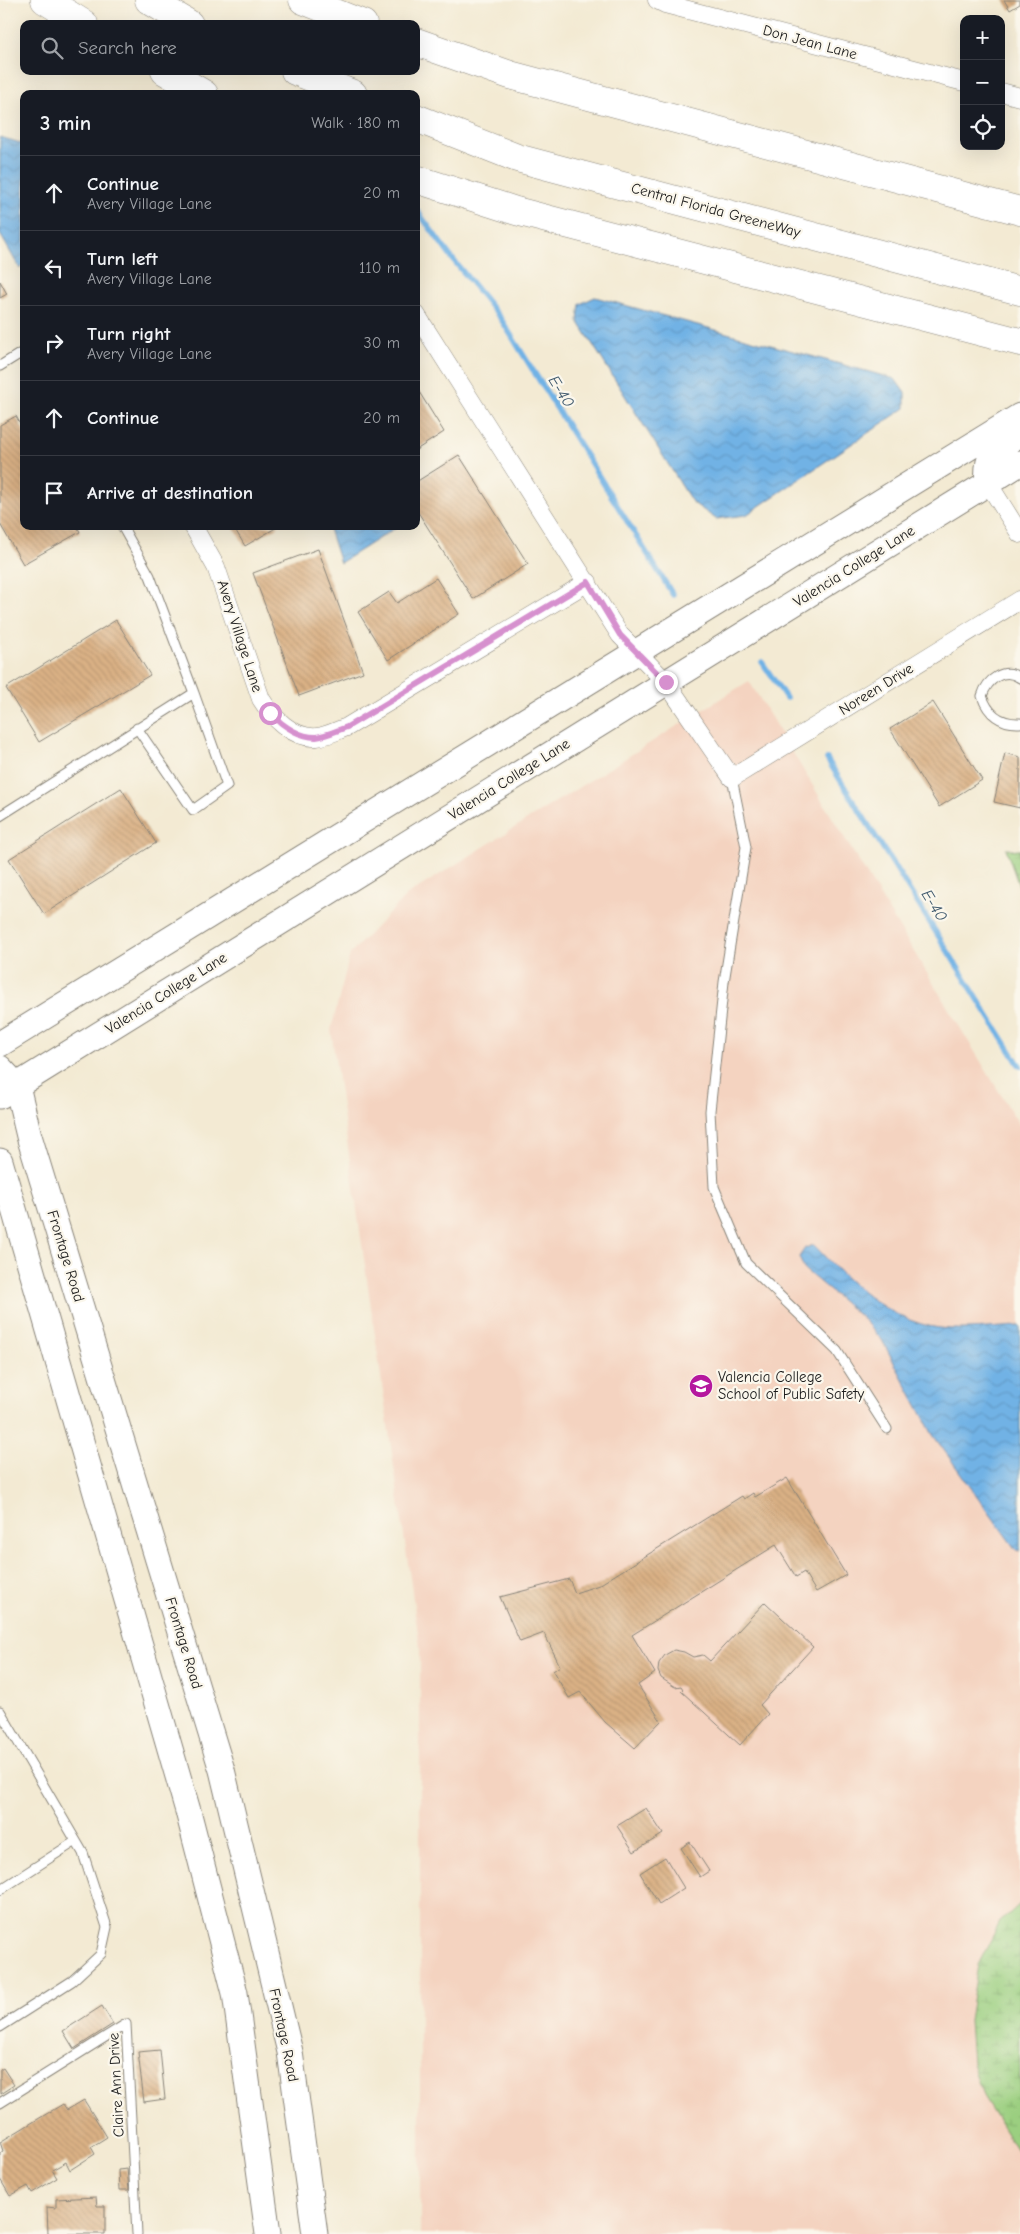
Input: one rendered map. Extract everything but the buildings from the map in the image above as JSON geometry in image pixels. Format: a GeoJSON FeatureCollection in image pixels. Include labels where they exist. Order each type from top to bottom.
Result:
{"type":"FeatureCollection","features":[{"type":"Feature","properties":{"kind":"highway"},"geometry":{"type":"LineString","coordinates":[[45,0],[78,20]]}},
{"type":"Feature","properties":{"kind":"highway"},"geometry":{"type":"LineString","coordinates":[[149,0],[182,20]]}},
{"type":"Feature","properties":{"kind":"highway"},"geometry":{"type":"LineString","coordinates":[[303,0],[353,20]]}},
{"type":"Feature","properties":{"kind":"highway"},"geometry":{"type":"LineString","coordinates":[[420,43],[510,75],[1020,211]]}},
{"type":"Feature","properties":{"kind":"highway"},"geometry":{"type":"LineString","coordinates":[[172,75],[197,90]]}},
{"type":"Feature","properties":{"kind":"highway"},"geometry":{"type":"LineString","coordinates":[[305,75],[343,90]]}},
{"type":"Feature","properties":{"kind":"highway","name":"Central Florida GreeneWay"},"geometry":{"type":"LineString","coordinates":[[420,120],[517,158],[1020,291]]}},
{"type":"Feature","properties":{"kind":"highway"},"geometry":{"type":"LineString","coordinates":[[420,180],[516,212],[1020,342]]}},
{"type":"Feature","properties":{"kind":"street","name":"Don Jean Lane"},"geometry":{"type":"LineString","coordinates":[[657,0],[665,4],[960,81]]}},
{"type":"Feature","properties":{"kind":"street"},"geometry":{"type":"LineString","coordinates":[[1005,93],[1020,96]]}},
{"type":"Feature","properties":{"kind":"street"},"geometry":{"type":"LineString","coordinates":[[420,320],[620,635],[666,682],[732,778]]}},
{"type":"Feature","properties":{"kind":"street"},"geometry":{"type":"LineString","coordinates":[[0,1044],[1020,416]]}},
{"type":"Feature","properties":{"kind":"street"},"geometry":{"type":"LineString","coordinates":[[1020,434],[995,451],[986,464],[988,483],[1020,534]]}},
{"type":"Feature","properties":{"kind":"street","name":"Valencia College Lane"},"geometry":{"type":"LineString","coordinates":[[6,1084],[666,682],[1020,463]]}},
{"type":"Feature","properties":{"kind":"street","name":"Avery Village Lane"},"geometry":{"type":"LineString","coordinates":[[195,530],[216,567],[261,699],[270,713],[281,723],[298,733],[317,737],[347,727],[588,582]]}},
{"type":"Feature","properties":{"kind":"street","name":"Noreen Drive"},"geometry":{"type":"LineString","coordinates":[[732,778],[1020,600]]}},
{"type":"Feature","properties":{"kind":"street","name":"Frontage Road"},"geometry":{"type":"LineString","coordinates":[[6,1084],[29,1136],[222,1770],[290,2052],[315,2234]]}},
{"type":"Feature","properties":{"kind":"street"},"geometry":{"type":"LineString","coordinates":[[0,1161],[188,1811],[235,1993],[268,2234]]}},
{"type":"Feature","properties":{"kind":"street"},"geometry":{"type":"LineString","coordinates":[[0,1201],[20,1231]]}},
{"type":"Feature","properties":{"kind":"lane"},"geometry":{"type":"LineString","coordinates":[[0,366],[20,354]]}},
{"type":"Feature","properties":{"kind":"lane"},"geometry":{"type":"LineString","coordinates":[[124,530],[150,576],[227,786],[192,810],[137,728]]}},
{"type":"Feature","properties":{"kind":"lane"},"geometry":{"type":"LineString","coordinates":[[1020,678],[1010,674],[995,677],[988,682],[982,696],[989,711],[1000,721],[1010,724],[1020,723]]}},
{"type":"Feature","properties":{"kind":"lane"},"geometry":{"type":"LineString","coordinates":[[0,816],[194,693]]}},
{"type":"Feature","properties":{"kind":"lane"},"geometry":{"type":"LineString","coordinates":[[732,778],[746,847],[724,982],[710,1112],[714,1187],[746,1263],[837,1351],[887,1429]]}},
{"type":"Feature","properties":{"kind":"lane"},"geometry":{"type":"LineString","coordinates":[[0,1711],[83,1853],[95,1884],[106,1927],[101,1954],[72,1981],[0,2027]]}},
{"type":"Feature","properties":{"kind":"lane"},"geometry":{"type":"LineString","coordinates":[[0,1890],[76,1841]]}},
{"type":"Feature","properties":{"kind":"lane","name":"Claire Ann Drive"},"geometry":{"type":"LineString","coordinates":[[0,2103],[126,2024],[137,2234]]}},
{"type":"Feature","properties":{"kind":"shaded area","name":"Valencia College School of Public Safety"},"geometry":{"type":"Polygon","coordinates":[[[749,681],[1020,1126],[1020,2234],[420,2234],[420,1647],[331,1030],[350,954],[407,895],[749,681]]]}},
{"type":"Feature","properties":{"kind":"green space"},"geometry":{"type":"Polygon","coordinates":[[[1006,849],[1020,850],[1020,889],[1006,849]]]}},
{"type":"Feature","properties":{"kind":"green space"},"geometry":{"type":"Polygon","coordinates":[[[1020,1904],[1020,2155],[983,2096],[972,2063],[969,2020],[978,1965],[1000,1922],[1020,1904]]]}},
{"type":"Feature","properties":{"kind":"water"},"geometry":{"type":"Polygon","coordinates":[[[0,137],[20,143],[20,269],[0,234],[0,137]]]}},
{"type":"Feature","properties":{"kind":"water"},"geometry":{"type":"Polygon","coordinates":[[[595,297],[895,379],[905,393],[905,408],[746,515],[716,519],[692,502],[578,321],[580,304],[595,297]]]}},
{"type":"Feature","properties":{"kind":"water"},"geometry":{"type":"Polygon","coordinates":[[[329,530],[392,530],[340,563],[329,530]]]}},
{"type":"Feature","properties":{"kind":"water"},"geometry":{"type":"Polygon","coordinates":[[[814,1245],[855,1285],[886,1308],[902,1317],[920,1324],[949,1329],[1020,1326],[1020,1551],[1016,1550],[933,1435],[882,1340],[861,1317],[804,1269],[799,1257],[805,1248],[814,1245]]]}},
{"type":"Feature","properties":{"kind":"waterway","name":"E-40"},"geometry":{"type":"LineString","coordinates":[[420,214],[451,257],[501,319],[673,595]]}},
{"type":"Feature","properties":{"kind":"waterway","name":"E-40"},"geometry":{"type":"LineString","coordinates":[[762,662],[786,698]]}},
{"type":"Feature","properties":{"kind":"waterway","name":"E-40"},"geometry":{"type":"LineString","coordinates":[[827,759],[1020,1066]]}},
{"type":"Feature","properties":{"kind":"place","name":"Valencia College School of Public Safety"},"geometry":{"type":"Point","coordinates":[701,1386]}},
{"type":"Feature","properties":{"kind":"route"},"geometry":{"type":"LineString","coordinates":[[270,713],[281,723],[298,733],[317,737],[347,727],[588,582],[620,635],[666,682]]}}]}
